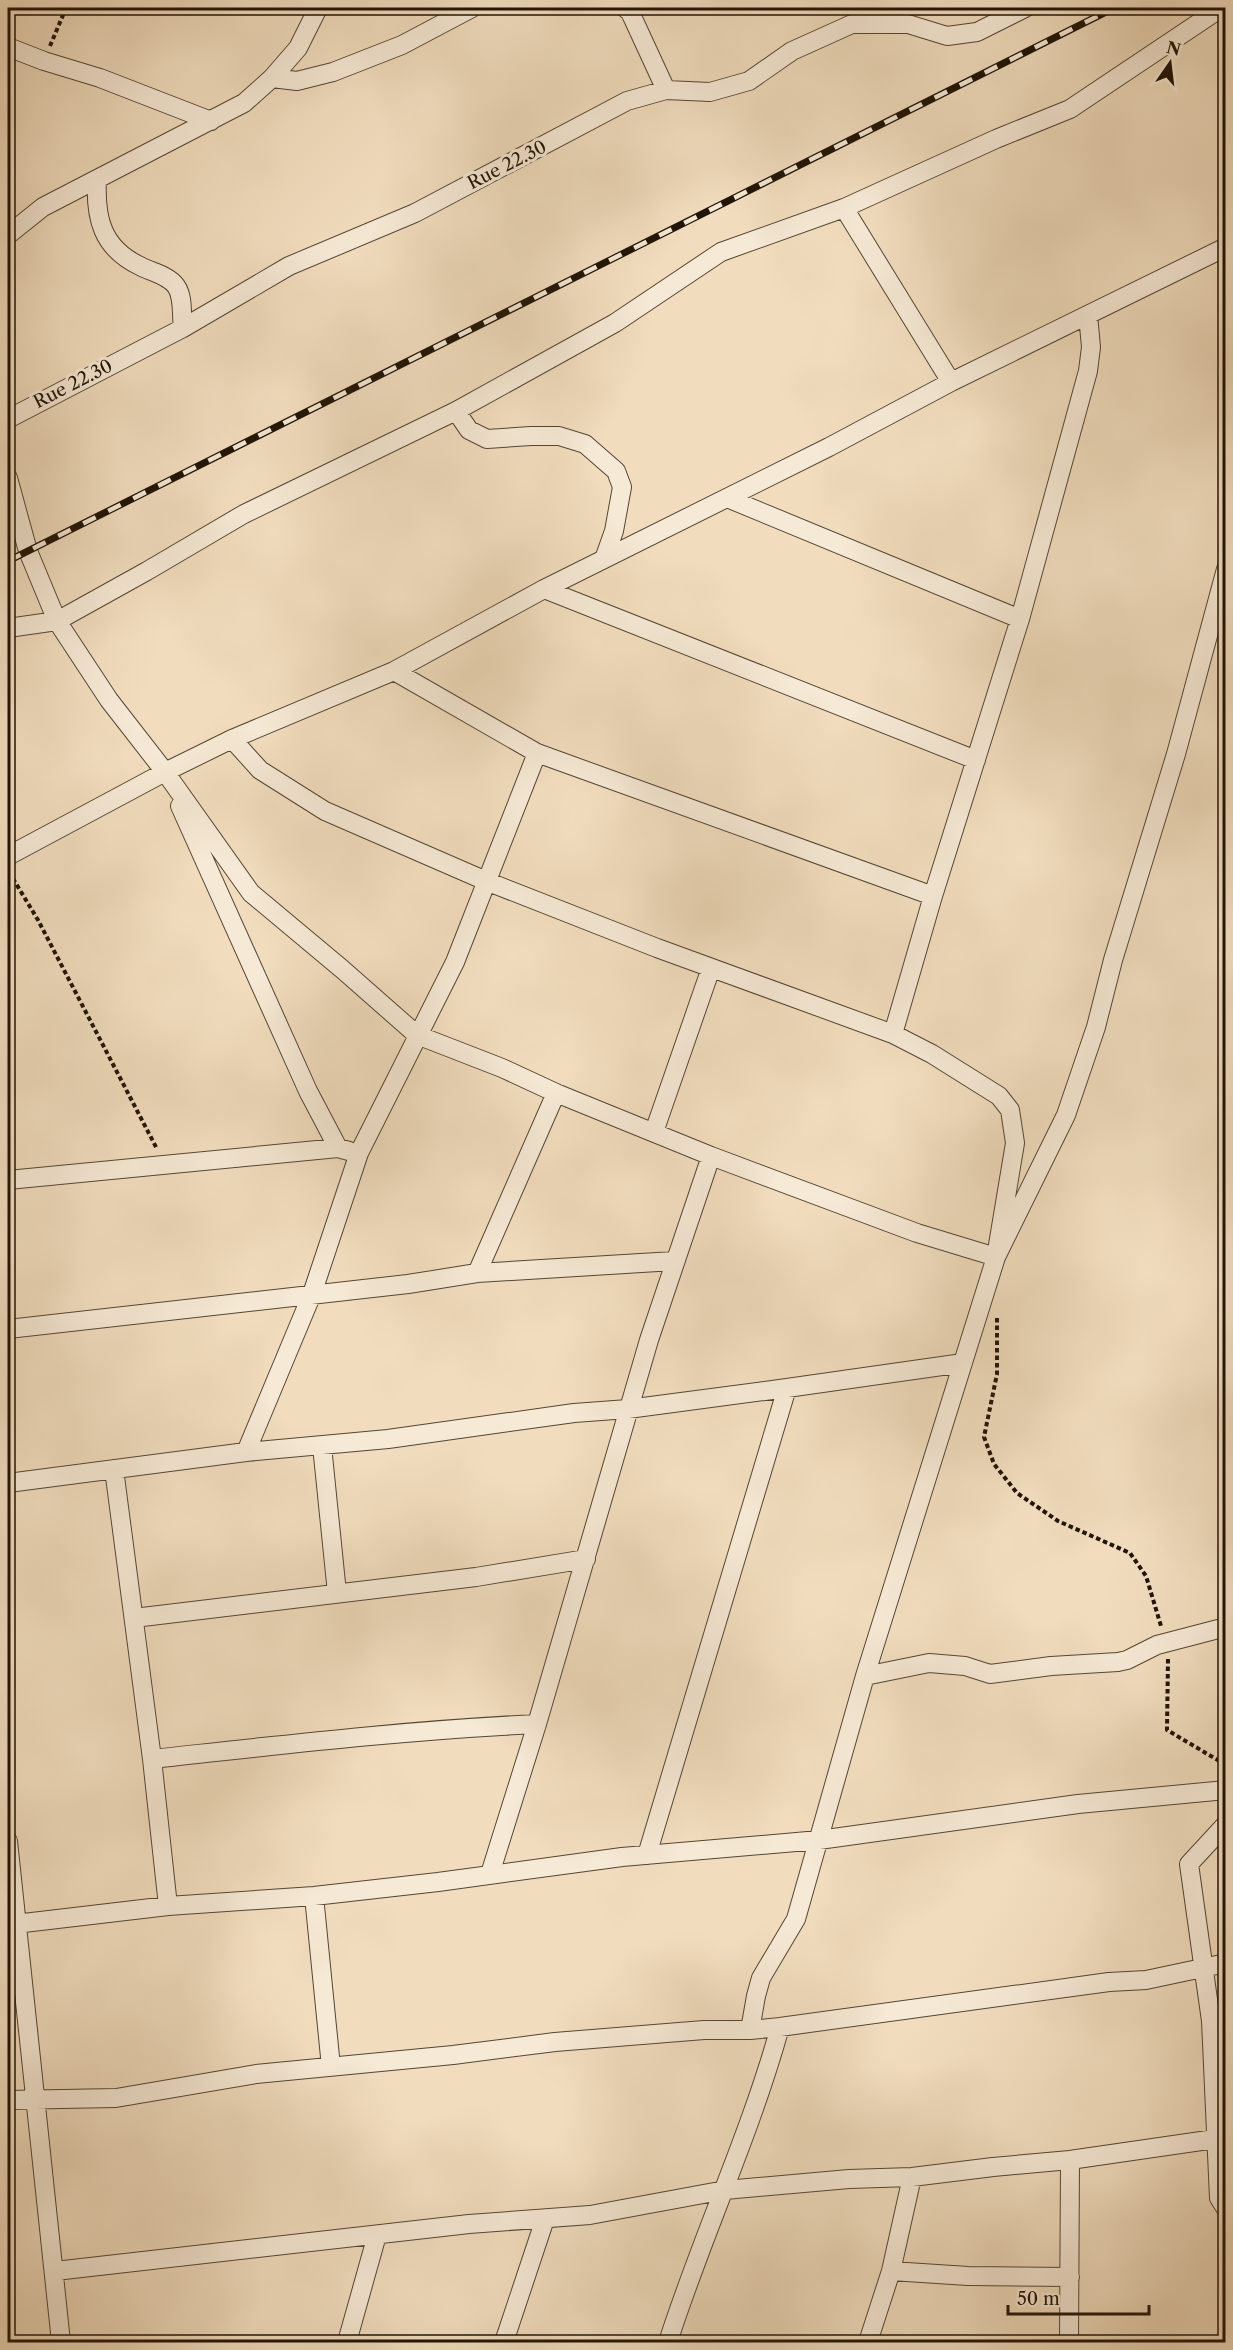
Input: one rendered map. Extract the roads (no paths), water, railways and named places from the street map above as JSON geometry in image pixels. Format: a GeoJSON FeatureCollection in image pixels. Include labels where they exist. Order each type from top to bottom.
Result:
{"type":"FeatureCollection","features":[{"type":"Feature","properties":{"kind":"street"},"geometry":{"type":"LineString","coordinates":[[272,78],[297,81],[333,72],[402,45],[472,8]]}},
{"type":"Feature","properties":{"kind":"street"},"geometry":{"type":"LineString","coordinates":[[625,8],[630,12],[666,90]]}},
{"type":"Feature","properties":{"kind":"street","name":"Rue 22.30"},"geometry":{"type":"LineString","coordinates":[[8,418],[183,328],[289,266],[415,213],[627,101],[666,90],[710,92],[749,81],[792,51],[852,24],[908,24],[947,36],[977,32],[1025,8]]}},
{"type":"Feature","properties":{"kind":"street"},"geometry":{"type":"LineString","coordinates":[[8,628],[57,621],[244,514],[456,411],[615,323],[721,252],[843,208],[963,153],[1070,109],[1221,8]]}},
{"type":"Feature","properties":{"kind":"street"},"geometry":{"type":"LineString","coordinates":[[8,235],[43,207],[244,103],[272,78],[298,48],[313,9]]}},
{"type":"Feature","properties":{"kind":"street"},"geometry":{"type":"LineString","coordinates":[[8,47],[100,78],[211,121]]}},
{"type":"Feature","properties":{"kind":"street"},"geometry":{"type":"LineString","coordinates":[[97,180],[96,212],[102,230],[114,246],[137,265],[163,276],[175,285],[180,295],[183,328]]}},
{"type":"Feature","properties":{"kind":"street"},"geometry":{"type":"LineString","coordinates":[[843,208],[951,382]]}},
{"type":"Feature","properties":{"kind":"street"},"geometry":{"type":"LineString","coordinates":[[8,856],[232,739],[394,671],[544,589],[727,498],[951,382],[1226,247]]}},
{"type":"Feature","properties":{"kind":"street"},"geometry":{"type":"LineString","coordinates":[[893,1034],[933,896],[1020,619],[1088,371],[1092,347],[1088,315]]}},
{"type":"Feature","properties":{"kind":"street"},"geometry":{"type":"LineString","coordinates":[[456,411],[469,430],[487,439],[559,436],[585,444],[604,459],[616,471],[622,487],[614,531],[604,559]]}},
{"type":"Feature","properties":{"kind":"street"},"geometry":{"type":"LineString","coordinates":[[8,478],[28,551],[57,621],[109,700],[165,772],[250,893],[417,1035],[502,1068],[556,1093],[711,1156],[895,1225],[996,1257]]}},
{"type":"Feature","properties":{"kind":"street"},"geometry":{"type":"LineString","coordinates":[[727,498],[1020,619]]}},
{"type":"Feature","properties":{"kind":"street"},"geometry":{"type":"LineString","coordinates":[[996,1257],[1066,1115],[1096,1027],[1113,960],[1176,754],[1226,569]]}},
{"type":"Feature","properties":{"kind":"street"},"geometry":{"type":"LineString","coordinates":[[544,589],[976,760]]}},
{"type":"Feature","properties":{"kind":"street"},"geometry":{"type":"LineString","coordinates":[[394,671],[537,753],[933,896]]}},
{"type":"Feature","properties":{"kind":"street"},"geometry":{"type":"LineString","coordinates":[[232,739],[260,770],[326,811],[486,881],[711,968],[893,1034],[932,1054],[999,1096],[1010,1110],[1015,1143],[996,1257],[865,1676],[796,1919],[761,1978],[750,2030]]}},
{"type":"Feature","properties":{"kind":"street"},"geometry":{"type":"LineString","coordinates":[[246,1452],[312,1294],[359,1154],[455,962],[537,753]]}},
{"type":"Feature","properties":{"kind":"street"},"geometry":{"type":"LineString","coordinates":[[165,772],[303,1080],[338,1148]]}},
{"type":"Feature","properties":{"kind":"street"},"geometry":{"type":"LineString","coordinates":[[654,1132],[711,968]]}},
{"type":"Feature","properties":{"kind":"street"},"geometry":{"type":"LineString","coordinates":[[477,1273],[556,1093]]}},
{"type":"Feature","properties":{"kind":"street"},"geometry":{"type":"LineString","coordinates":[[8,1180],[338,1148],[359,1154]]}},
{"type":"Feature","properties":{"kind":"street"},"geometry":{"type":"LineString","coordinates":[[490,1874],[586,1559],[628,1409],[674,1261],[711,1156]]}},
{"type":"Feature","properties":{"kind":"street"},"geometry":{"type":"LineString","coordinates":[[8,1329],[408,1284],[477,1273],[674,1261]]}},
{"type":"Feature","properties":{"kind":"street"},"geometry":{"type":"LineString","coordinates":[[8,1483],[246,1452],[388,1439],[574,1413],[628,1409],[963,1362]]}},
{"type":"Feature","properties":{"kind":"street"},"geometry":{"type":"LineString","coordinates":[[647,1855],[787,1388]]}},
{"type":"Feature","properties":{"kind":"street"},"geometry":{"type":"LineString","coordinates":[[322,1446],[337,1593]]}},
{"type":"Feature","properties":{"kind":"street"},"geometry":{"type":"LineString","coordinates":[[114,1469],[152,1759],[168,1906]]}},
{"type":"Feature","properties":{"kind":"street"},"geometry":{"type":"LineString","coordinates":[[134,1618],[476,1576],[586,1559]]}},
{"type":"Feature","properties":{"kind":"street"},"geometry":{"type":"LineString","coordinates":[[865,1676],[929,1663],[965,1666],[990,1674],[1051,1666],[1118,1662],[1128,1660],[1166,1642],[1226,1627]]}},
{"type":"Feature","properties":{"kind":"street"},"geometry":{"type":"LineString","coordinates":[[152,1759],[448,1728],[537,1724]]}},
{"type":"Feature","properties":{"kind":"street"},"geometry":{"type":"LineString","coordinates":[[15,1924],[168,1906],[314,1896],[647,1855],[819,1840],[1078,1804],[1226,1790]]}},
{"type":"Feature","properties":{"kind":"street"},"geometry":{"type":"LineString","coordinates":[[1226,1824],[1189,1864],[1205,1967],[1218,2015],[1215,2139],[1219,2198],[1226,2209]]}},
{"type":"Feature","properties":{"kind":"street"},"geometry":{"type":"LineString","coordinates":[[8,1841],[61,2343]]}},
{"type":"Feature","properties":{"kind":"street"},"geometry":{"type":"LineString","coordinates":[[314,1896],[331,2067]]}},
{"type":"Feature","properties":{"kind":"street"},"geometry":{"type":"LineString","coordinates":[[8,2100],[116,2098],[210,2081],[555,2042],[704,2030],[750,2030],[780,2027],[1109,1982],[1146,1980],[1226,1963]]}},
{"type":"Feature","properties":{"kind":"street"},"geometry":{"type":"LineString","coordinates":[[668,2343],[689,2276],[756,2107],[780,2027]]}},
{"type":"Feature","properties":{"kind":"street"},"geometry":{"type":"LineString","coordinates":[[55,2271],[469,2224],[590,2214],[725,2190],[849,2179],[912,2177],[993,2166],[1070,2160],[1215,2139]]}},
{"type":"Feature","properties":{"kind":"street"},"geometry":{"type":"LineString","coordinates":[[1069,2343],[1070,2160]]}},
{"type":"Feature","properties":{"kind":"street"},"geometry":{"type":"LineString","coordinates":[[868,2343],[891,2271],[912,2177]]}},
{"type":"Feature","properties":{"kind":"street"},"geometry":{"type":"LineString","coordinates":[[504,2343],[545,2219]]}},
{"type":"Feature","properties":{"kind":"street"},"geometry":{"type":"LineString","coordinates":[[347,2343],[377,2235]]}},
{"type":"Feature","properties":{"kind":"street"},"geometry":{"type":"LineString","coordinates":[[891,2271],[968,2276],[1070,2277]]}},
{"type":"Feature","properties":{"kind":"railway"},"geometry":{"type":"LineString","coordinates":[[8,561],[1114,8]]}}]}
